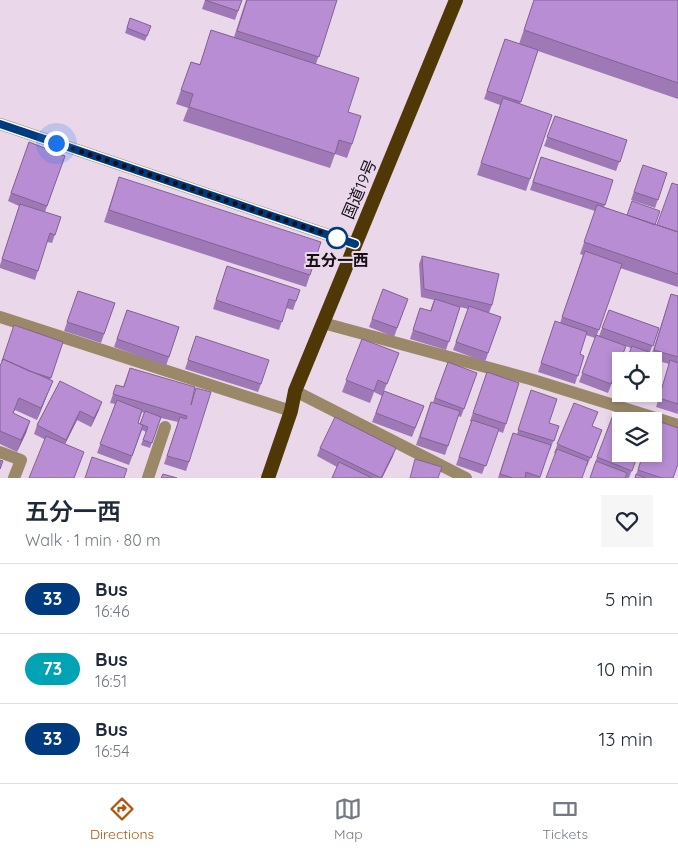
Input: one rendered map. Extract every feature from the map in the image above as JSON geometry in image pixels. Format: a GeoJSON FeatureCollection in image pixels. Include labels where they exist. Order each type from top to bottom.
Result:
{"type":"FeatureCollection","features":[{"type":"Feature","properties":{"kind":"highway","name":"国道19号"},"geometry":{"type":"LineString","coordinates":[[268,478],[291,411],[295,392],[456,0]]}},
{"type":"Feature","properties":{"kind":"street"},"geometry":{"type":"LineString","coordinates":[[0,124],[355,244]]}},
{"type":"Feature","properties":{"kind":"street"},"geometry":{"type":"LineString","coordinates":[[0,317],[291,411]]}},
{"type":"Feature","properties":{"kind":"street"},"geometry":{"type":"LineString","coordinates":[[323,323],[530,379],[678,425]]}},
{"type":"Feature","properties":{"kind":"street"},"geometry":{"type":"LineString","coordinates":[[295,392],[466,478]]}},
{"type":"Feature","properties":{"kind":"street"},"geometry":{"type":"LineString","coordinates":[[148,478],[165,427]]}},
{"type":"Feature","properties":{"kind":"street"},"geometry":{"type":"LineString","coordinates":[[0,452],[21,460],[14,478]]}},
{"type":"Feature","properties":{"kind":"building"},"geometry":{"type":"Polygon","coordinates":[[[205,0],[242,0],[238,11],[205,0]]]}},
{"type":"Feature","properties":{"kind":"building"},"geometry":{"type":"Polygon","coordinates":[[[247,0],[337,0],[319,57],[237,31],[247,0]]]}},
{"type":"Feature","properties":{"kind":"building"},"geometry":{"type":"Polygon","coordinates":[[[534,0],[678,0],[678,83],[524,30],[534,0]]]}},
{"type":"Feature","properties":{"kind":"building"},"geometry":{"type":"Polygon","coordinates":[[[130,18],[151,26],[147,36],[127,28],[130,18]]]}},
{"type":"Feature","properties":{"kind":"building"},"geometry":{"type":"Polygon","coordinates":[[[211,30],[359,78],[348,112],[361,116],[352,144],[339,140],[335,154],[189,107],[193,94],[181,90],[191,62],[200,65],[211,30]]]}},
{"type":"Feature","properties":{"kind":"building"},"geometry":{"type":"Polygon","coordinates":[[[505,39],[538,50],[521,102],[487,91],[505,39]]]}},
{"type":"Feature","properties":{"kind":"building"},"geometry":{"type":"Polygon","coordinates":[[[503,98],[552,115],[530,179],[481,163],[503,98]]]}},
{"type":"Feature","properties":{"kind":"building"},"geometry":{"type":"Polygon","coordinates":[[[555,116],[627,140],[620,162],[547,137],[555,116]]]}},
{"type":"Feature","properties":{"kind":"building"},"geometry":{"type":"Polygon","coordinates":[[[29,142],[65,156],[47,206],[11,193],[29,142]]]}},
{"type":"Feature","properties":{"kind":"building"},"geometry":{"type":"Polygon","coordinates":[[[541,157],[613,180],[605,205],[533,182],[541,157]]]}},
{"type":"Feature","properties":{"kind":"building"},"geometry":{"type":"Polygon","coordinates":[[[643,165],[667,173],[658,200],[634,192],[643,165]]]}},
{"type":"Feature","properties":{"kind":"building"},"geometry":{"type":"Polygon","coordinates":[[[119,177],[321,242],[310,275],[109,210],[119,177]]]}},
{"type":"Feature","properties":{"kind":"building"},"geometry":{"type":"Polygon","coordinates":[[[672,183],[678,185],[678,232],[657,225],[672,183]]]}},
{"type":"Feature","properties":{"kind":"building"},"geometry":{"type":"Polygon","coordinates":[[[632,201],[660,211],[655,225],[627,215],[632,201]]]}},
{"type":"Feature","properties":{"kind":"building"},"geometry":{"type":"Polygon","coordinates":[[[20,204],[61,217],[55,235],[50,233],[38,271],[2,259],[20,204]]]}},
{"type":"Feature","properties":{"kind":"building"},"geometry":{"type":"Polygon","coordinates":[[[597,205],[678,232],[678,274],[584,242],[597,205]]]}},
{"type":"Feature","properties":{"kind":"building"},"geometry":{"type":"Polygon","coordinates":[[[585,251],[622,264],[599,330],[562,317],[585,251]]]}},
{"type":"Feature","properties":{"kind":"building"},"geometry":{"type":"Polygon","coordinates":[[[422,256],[499,274],[492,305],[424,289],[422,256]]]}},
{"type":"Feature","properties":{"kind":"building"},"geometry":{"type":"Polygon","coordinates":[[[227,266],[300,290],[296,301],[289,299],[282,322],[216,300],[227,266]]]}},
{"type":"Feature","properties":{"kind":"building"},"geometry":{"type":"Polygon","coordinates":[[[383,289],[408,299],[397,328],[372,319],[383,289]]]}},
{"type":"Feature","properties":{"kind":"building"},"geometry":{"type":"Polygon","coordinates":[[[78,291],[115,303],[104,334],[67,322],[78,291]]]}},
{"type":"Feature","properties":{"kind":"building"},"geometry":{"type":"Polygon","coordinates":[[[671,294],[678,296],[678,357],[654,350],[671,294]]]}},
{"type":"Feature","properties":{"kind":"building"},"geometry":{"type":"Polygon","coordinates":[[[435,299],[460,307],[449,342],[413,330],[420,308],[431,311],[435,299]]]}},
{"type":"Feature","properties":{"kind":"building"},"geometry":{"type":"Polygon","coordinates":[[[469,306],[501,317],[488,353],[456,342],[469,306]]]}},
{"type":"Feature","properties":{"kind":"building"},"geometry":{"type":"Polygon","coordinates":[[[127,310],[179,327],[169,357],[117,339],[127,310]]]}},
{"type":"Feature","properties":{"kind":"building"},"geometry":{"type":"Polygon","coordinates":[[[609,310],[659,328],[653,346],[602,328],[609,310]]]}},
{"type":"Feature","properties":{"kind":"building"},"geometry":{"type":"Polygon","coordinates":[[[555,321],[587,332],[580,354],[584,356],[578,376],[541,363],[555,321]]]}},
{"type":"Feature","properties":{"kind":"building"},"geometry":{"type":"Polygon","coordinates":[[[14,325],[63,342],[51,378],[29,371],[3,359],[2,361],[14,325]]]}},
{"type":"Feature","properties":{"kind":"building"},"geometry":{"type":"Polygon","coordinates":[[[596,335],[626,346],[624,352],[612,352],[611,384],[582,373],[596,335]]]}},
{"type":"Feature","properties":{"kind":"building"},"geometry":{"type":"Polygon","coordinates":[[[196,336],[269,360],[261,384],[188,360],[196,336]]]}},
{"type":"Feature","properties":{"kind":"building"},"geometry":{"type":"Polygon","coordinates":[[[362,339],[399,353],[387,384],[378,380],[374,391],[346,380],[362,339]]]}},
{"type":"Feature","properties":{"kind":"building"},"geometry":{"type":"Polygon","coordinates":[[[632,346],[649,352],[630,352],[632,346]]]}},
{"type":"Feature","properties":{"kind":"building"},"geometry":{"type":"Polygon","coordinates":[[[3,359],[53,381],[41,408],[19,398],[13,413],[30,421],[21,440],[0,431],[0,366],[3,359]]]}},
{"type":"Feature","properties":{"kind":"building"},"geometry":{"type":"Polygon","coordinates":[[[670,360],[678,363],[678,404],[662,399],[662,388],[670,360]]]}},
{"type":"Feature","properties":{"kind":"building"},"geometry":{"type":"Polygon","coordinates":[[[448,362],[477,373],[464,409],[435,398],[448,362]]]}},
{"type":"Feature","properties":{"kind":"building"},"geometry":{"type":"Polygon","coordinates":[[[130,368],[195,387],[191,405],[196,388],[211,392],[189,462],[167,456],[180,417],[186,419],[187,416],[113,394],[116,385],[124,387],[130,368]]]}},
{"type":"Feature","properties":{"kind":"building"},"geometry":{"type":"Polygon","coordinates":[[[487,372],[519,383],[506,424],[473,413],[487,372]]]}},
{"type":"Feature","properties":{"kind":"building"},"geometry":{"type":"Polygon","coordinates":[[[60,381],[102,402],[94,418],[80,411],[66,440],[37,425],[60,381]]]}},
{"type":"Feature","properties":{"kind":"building"},"geometry":{"type":"Polygon","coordinates":[[[531,390],[557,399],[549,423],[559,426],[554,441],[518,430],[531,390]]]}},
{"type":"Feature","properties":{"kind":"building"},"geometry":{"type":"Polygon","coordinates":[[[384,391],[424,406],[415,428],[376,413],[384,391]]]}},
{"type":"Feature","properties":{"kind":"building"},"geometry":{"type":"Polygon","coordinates":[[[117,400],[142,410],[138,423],[143,425],[132,456],[100,444],[117,400]]]}},
{"type":"Feature","properties":{"kind":"building"},"geometry":{"type":"Polygon","coordinates":[[[431,402],[460,411],[448,446],[420,437],[431,402]]]}},
{"type":"Feature","properties":{"kind":"building"},"geometry":{"type":"Polygon","coordinates":[[[574,403],[598,412],[592,426],[602,430],[591,458],[557,444],[574,403]]]}},
{"type":"Feature","properties":{"kind":"building"},"geometry":{"type":"Polygon","coordinates":[[[145,411],[161,417],[152,443],[143,440],[148,427],[140,424],[145,411]]]}},
{"type":"Feature","properties":{"kind":"building"},"geometry":{"type":"Polygon","coordinates":[[[335,417],[396,448],[381,478],[320,448],[335,417]]]}},
{"type":"Feature","properties":{"kind":"building"},"geometry":{"type":"Polygon","coordinates":[[[612,418],[612,462],[635,462],[632,471],[597,457],[612,418]]]}},
{"type":"Feature","properties":{"kind":"building"},"geometry":{"type":"Polygon","coordinates":[[[472,420],[499,429],[486,466],[459,457],[472,420]]]}},
{"type":"Feature","properties":{"kind":"building"},"geometry":{"type":"Polygon","coordinates":[[[662,422],[678,428],[678,464],[673,478],[662,478],[638,470],[640,462],[662,462],[662,422]]]}},
{"type":"Feature","properties":{"kind":"building"},"geometry":{"type":"Polygon","coordinates":[[[513,433],[551,445],[540,477],[526,472],[525,478],[513,478],[500,474],[513,433]]]}},
{"type":"Feature","properties":{"kind":"building"},"geometry":{"type":"Polygon","coordinates":[[[46,436],[84,452],[74,478],[29,478],[46,436]]]}},
{"type":"Feature","properties":{"kind":"building"},"geometry":{"type":"Polygon","coordinates":[[[557,449],[588,461],[582,478],[546,478],[557,449]]]}},
{"type":"Feature","properties":{"kind":"building"},"geometry":{"type":"Polygon","coordinates":[[[92,457],[127,469],[124,478],[85,478],[92,457]]]}},
{"type":"Feature","properties":{"kind":"building"},"geometry":{"type":"Polygon","coordinates":[[[415,459],[442,467],[438,478],[410,478],[415,459]]]}},
{"type":"Feature","properties":{"kind":"building"},"geometry":{"type":"Polygon","coordinates":[[[596,461],[627,473],[625,478],[590,478],[596,461]]]}},
{"type":"Feature","properties":{"kind":"building"},"geometry":{"type":"Polygon","coordinates":[[[339,462],[372,478],[332,478],[339,462]]]}},
{"type":"Feature","properties":{"kind":"building"},"geometry":{"type":"Polygon","coordinates":[[[163,474],[177,478],[161,478],[163,474]]]}},
{"type":"Feature","properties":{"kind":"building"},"geometry":{"type":"Polygon","coordinates":[[[636,474],[646,478],[635,478],[636,474]]]}},
{"type":"Feature","properties":{"kind":"bus line","name":"33"},"geometry":{"type":"LineString","coordinates":[[0,124],[355,244]]}},
{"type":"Feature","properties":{"kind":"place","name":"五分一西"},"geometry":{"type":"Point","coordinates":[337,238]}},
{"type":"Feature","properties":{"kind":"route"},"geometry":{"type":"LineString","coordinates":[[56,143],[337,238]]}}]}
